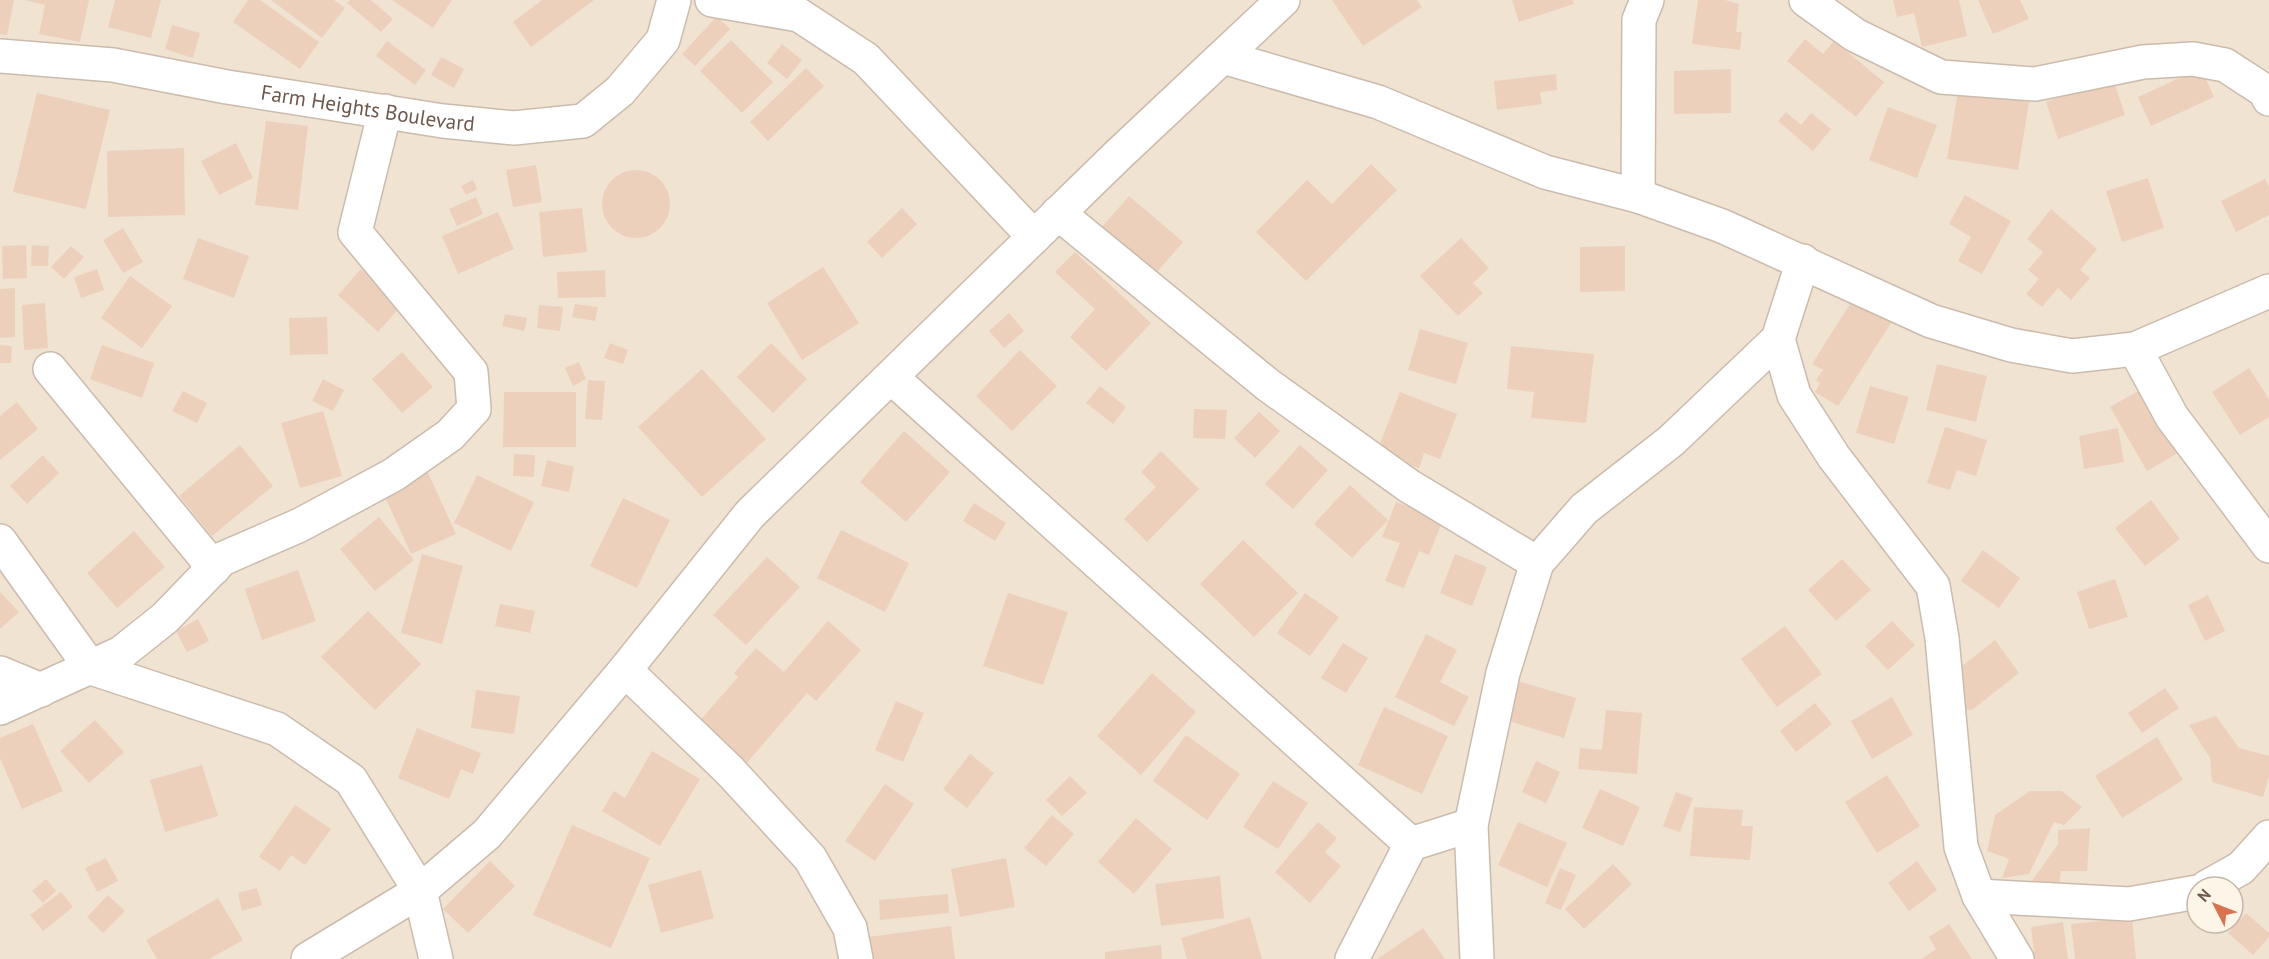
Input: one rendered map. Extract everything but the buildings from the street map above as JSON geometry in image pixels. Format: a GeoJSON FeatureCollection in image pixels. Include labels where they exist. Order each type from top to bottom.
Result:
{"type":"FeatureCollection","features":[{"type":"Feature","properties":{"kind":"street","name":"Farm Heights Boulevard"},"geometry":{"type":"LineString","coordinates":[[0,56],[113,65],[227,87],[514,128],[583,121],[620,91],[663,40],[674,0]]}},
{"type":"Feature","properties":{"kind":"street"},"geometry":{"type":"LineString","coordinates":[[712,0],[799,15],[866,59],[1034,237]]}},
{"type":"Feature","properties":{"kind":"street"},"geometry":{"type":"LineString","coordinates":[[308,959],[420,891],[487,834],[625,670],[750,514],[1058,213],[1283,0]]}},
{"type":"Feature","properties":{"kind":"street"},"geometry":{"type":"LineString","coordinates":[[1638,196],[1639,20],[1647,0]]}},
{"type":"Feature","properties":{"kind":"street"},"geometry":{"type":"LineString","coordinates":[[1806,0],[1855,35],[1941,77],[2035,84],[2143,62],[2193,59],[2226,65],[2265,91],[2269,99]]}},
{"type":"Feature","properties":{"kind":"street"},"geometry":{"type":"LineString","coordinates":[[1223,57],[1378,102],[1545,172],[1638,196],[1722,226],[1931,321],[2011,345],[2072,356],[2135,349],[2269,291]]}},
{"type":"Feature","properties":{"kind":"street"},"geometry":{"type":"LineString","coordinates":[[0,708],[91,668],[120,652],[165,618],[222,559],[300,525],[393,475],[450,435],[474,409],[471,372],[356,232],[385,111]]}},
{"type":"Feature","properties":{"kind":"street"},"geometry":{"type":"LineString","coordinates":[[1058,213],[1268,385],[1409,486],[1537,563]]}},
{"type":"Feature","properties":{"kind":"street"},"geometry":{"type":"LineString","coordinates":[[1477,959],[1471,825],[1503,673],[1537,563],[1584,509],[1671,441],[1778,339],[1803,261]]}},
{"type":"Feature","properties":{"kind":"street"},"geometry":{"type":"LineString","coordinates":[[1778,339],[1794,395],[1834,457],[1933,586],[1942,638],[1961,847],[1979,896],[2017,959]]}},
{"type":"Feature","properties":{"kind":"street"},"geometry":{"type":"LineString","coordinates":[[2135,349],[2172,417],[2269,546]]}},
{"type":"Feature","properties":{"kind":"street"},"geometry":{"type":"LineString","coordinates":[[50,369],[214,568]]}},
{"type":"Feature","properties":{"kind":"street"},"geometry":{"type":"LineString","coordinates":[[891,377],[1411,844]]}},
{"type":"Feature","properties":{"kind":"street"},"geometry":{"type":"LineString","coordinates":[[0,541],[91,668],[277,729],[351,780],[420,891],[436,959]]}},
{"type":"Feature","properties":{"kind":"street"},"geometry":{"type":"LineString","coordinates":[[625,670],[730,771],[810,858],[850,928],[856,959]]}},
{"type":"Feature","properties":{"kind":"street"},"geometry":{"type":"LineString","coordinates":[[0,673],[41,690]]}},
{"type":"Feature","properties":{"kind":"street"},"geometry":{"type":"LineString","coordinates":[[1352,959],[1411,844],[1471,825]]}},
{"type":"Feature","properties":{"kind":"street"},"geometry":{"type":"LineString","coordinates":[[2228,875],[2241,868],[2269,837]]}},
{"type":"Feature","properties":{"kind":"street"},"geometry":{"type":"LineString","coordinates":[[1979,896],[2129,904],[2185,894]]}},
{"type":"Feature","properties":{"kind":"shaded area"},"geometry":{"type":"Polygon","coordinates":[[[0,0],[2269,0],[2269,959],[0,959],[0,0]]]}}]}
